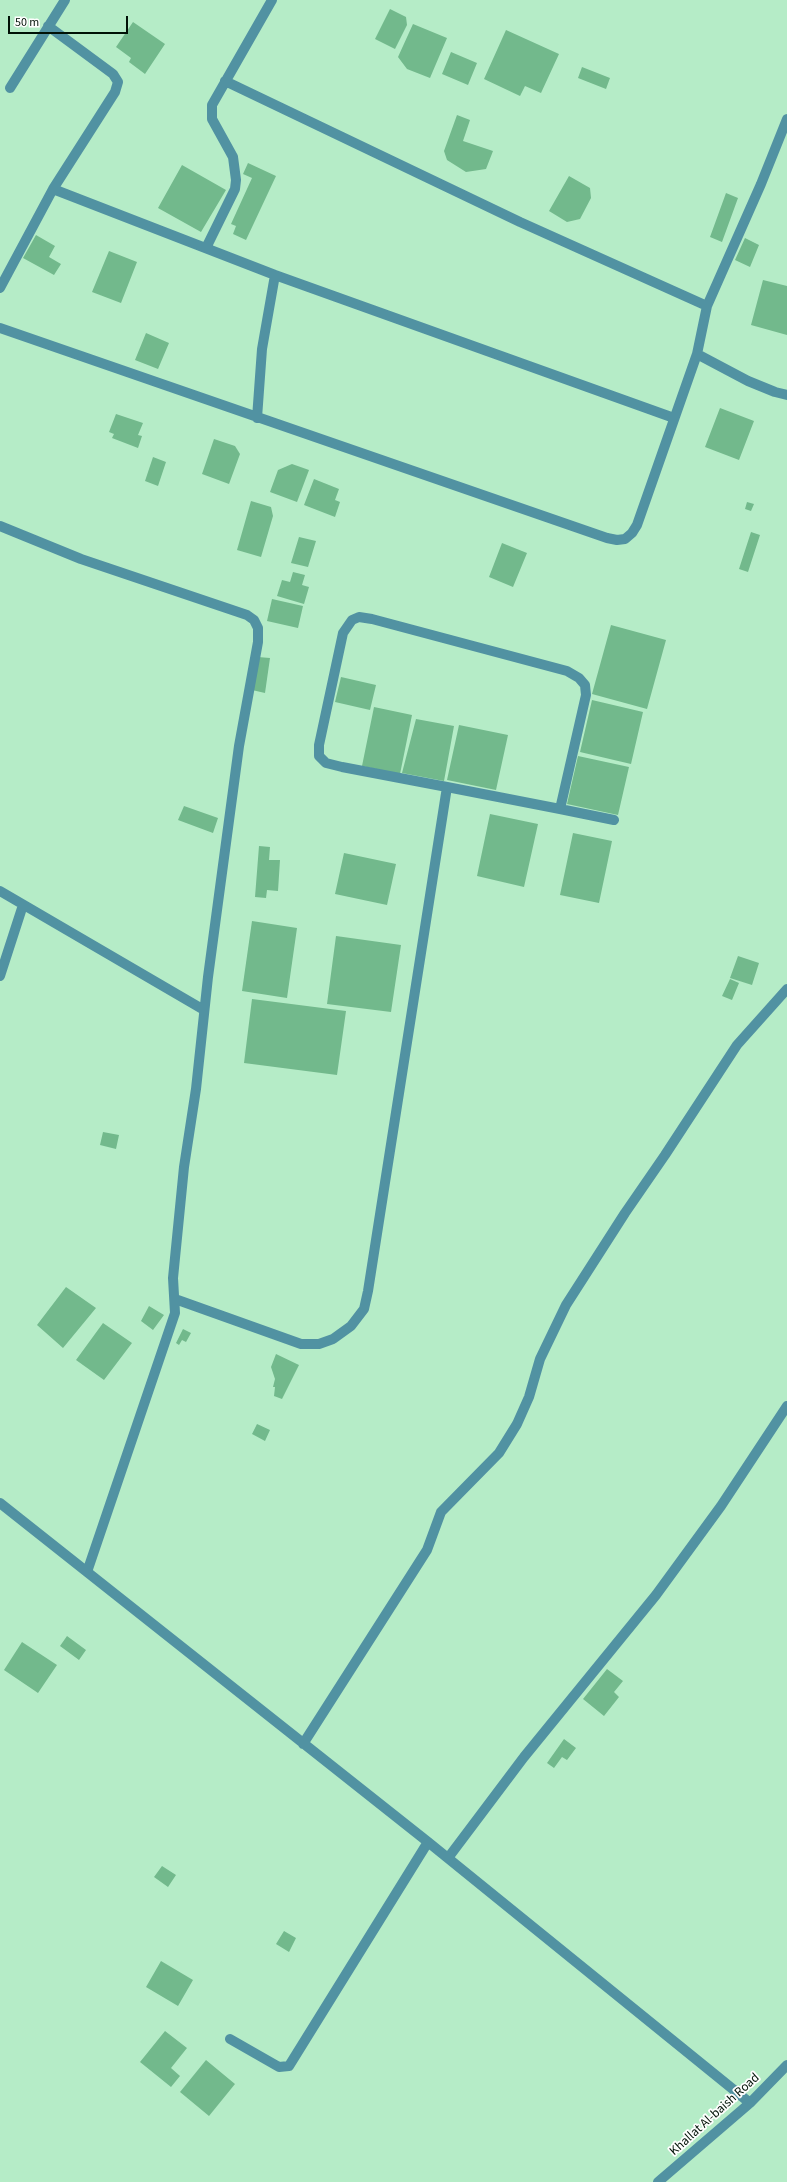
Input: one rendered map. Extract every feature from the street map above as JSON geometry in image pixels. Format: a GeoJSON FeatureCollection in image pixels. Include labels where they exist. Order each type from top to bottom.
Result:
{"type":"FeatureCollection","features":[{"type":"Feature","properties":{"kind":"street"},"geometry":{"type":"LineString","coordinates":[[10,88],[65,0]]}},
{"type":"Feature","properties":{"kind":"street"},"geometry":{"type":"LineString","coordinates":[[206,248],[235,189],[235,163],[227,144],[215,126],[211,112],[212,105],[272,0]]}},
{"type":"Feature","properties":{"kind":"street"},"geometry":{"type":"LineString","coordinates":[[0,288],[53,189],[115,92],[118,82],[113,74],[48,26]]}},
{"type":"Feature","properties":{"kind":"street"},"geometry":{"type":"LineString","coordinates":[[225,81],[520,222],[707,306]]}},
{"type":"Feature","properties":{"kind":"street"},"geometry":{"type":"LineString","coordinates":[[0,328],[256,418],[617,540],[625,539],[632,533],[637,525],[697,354],[707,306],[761,184],[787,119]]}},
{"type":"Feature","properties":{"kind":"street"},"geometry":{"type":"LineString","coordinates":[[53,189],[275,275],[674,418]]}},
{"type":"Feature","properties":{"kind":"street"},"geometry":{"type":"LineString","coordinates":[[256,418],[262,349],[275,275]]}},
{"type":"Feature","properties":{"kind":"street"},"geometry":{"type":"LineString","coordinates":[[697,354],[748,381],[774,392],[787,395]]}},
{"type":"Feature","properties":{"kind":"street"},"geometry":{"type":"LineString","coordinates":[[0,526],[81,559],[247,615],[254,620],[258,628],[258,642],[239,746],[204,1010],[196,1089],[183,1175],[173,1278],[175,1313],[170,1333],[87,1572]]}},
{"type":"Feature","properties":{"kind":"street"},"geometry":{"type":"LineString","coordinates":[[560,809],[586,695],[585,685],[579,678],[567,671],[372,619],[360,617],[352,620],[343,633],[319,745],[319,756],[326,763],[614,820]]}},
{"type":"Feature","properties":{"kind":"street"},"geometry":{"type":"LineString","coordinates":[[175,1299],[301,1344],[319,1344],[333,1339],[351,1326],[364,1309],[447,787]]}},
{"type":"Feature","properties":{"kind":"street"},"geometry":{"type":"LineString","coordinates":[[0,891],[204,1010]]}},
{"type":"Feature","properties":{"kind":"street"},"geometry":{"type":"LineString","coordinates":[[0,976],[23,905]]}},
{"type":"Feature","properties":{"kind":"street"},"geometry":{"type":"LineString","coordinates":[[303,1744],[427,1550],[441,1512],[499,1453],[517,1424],[529,1397],[540,1359],[566,1305],[736,1044],[787,989]]}},
{"type":"Feature","properties":{"kind":"street"},"geometry":{"type":"LineString","coordinates":[[448,1858],[524,1757],[656,1594],[721,1506],[787,1406]]}},
{"type":"Feature","properties":{"kind":"street"},"geometry":{"type":"LineString","coordinates":[[0,1503],[428,1842],[750,2103]]}},
{"type":"Feature","properties":{"kind":"street"},"geometry":{"type":"LineString","coordinates":[[230,2039],[278,2067],[289,2066],[428,1842]]}},
{"type":"Feature","properties":{"kind":"street","name":"Khallat Al-baish Road"},"geometry":{"type":"LineString","coordinates":[[658,2182],[750,2103],[787,2065]]}},
{"type":"Feature","properties":{"kind":"building"},"geometry":{"type":"Polygon","coordinates":[[[390,9],[406,17],[407,25],[395,49],[375,39],[390,9]]]}},
{"type":"Feature","properties":{"kind":"building"},"geometry":{"type":"Polygon","coordinates":[[[133,22],[165,44],[145,74],[129,62],[131,58],[116,47],[133,22]]]}},
{"type":"Feature","properties":{"kind":"building"},"geometry":{"type":"Polygon","coordinates":[[[413,24],[447,38],[430,78],[407,69],[398,57],[413,24]]]}},
{"type":"Feature","properties":{"kind":"building"},"geometry":{"type":"Polygon","coordinates":[[[506,30],[559,54],[541,93],[525,86],[520,96],[484,79],[506,30]]]}},
{"type":"Feature","properties":{"kind":"building"},"geometry":{"type":"Polygon","coordinates":[[[451,52],[477,63],[468,85],[442,74],[451,52]]]}},
{"type":"Feature","properties":{"kind":"building"},"geometry":{"type":"Polygon","coordinates":[[[582,67],[610,78],[606,89],[578,78],[582,67]]]}},
{"type":"Feature","properties":{"kind":"building"},"geometry":{"type":"Polygon","coordinates":[[[457,115],[470,120],[463,141],[493,151],[486,169],[466,172],[447,160],[444,151],[457,115]]]}},
{"type":"Feature","properties":{"kind":"building"},"geometry":{"type":"Polygon","coordinates":[[[248,163],[276,176],[246,240],[233,234],[236,226],[231,224],[252,178],[243,174],[248,163]]]}},
{"type":"Feature","properties":{"kind":"building"},"geometry":{"type":"Polygon","coordinates":[[[182,165],[226,190],[201,232],[158,208],[182,165]]]}},
{"type":"Feature","properties":{"kind":"building"},"geometry":{"type":"Polygon","coordinates":[[[569,176],[590,188],[591,198],[580,219],[567,222],[549,211],[569,176]]]}},
{"type":"Feature","properties":{"kind":"building"},"geometry":{"type":"Polygon","coordinates":[[[726,193],[738,198],[722,242],[710,237],[726,193]]]}},
{"type":"Feature","properties":{"kind":"building"},"geometry":{"type":"Polygon","coordinates":[[[36,235],[55,246],[49,257],[61,264],[54,275],[23,258],[36,235]]]}},
{"type":"Feature","properties":{"kind":"building"},"geometry":{"type":"Polygon","coordinates":[[[745,238],[759,245],[750,267],[735,260],[745,238]]]}},
{"type":"Feature","properties":{"kind":"building"},"geometry":{"type":"Polygon","coordinates":[[[109,251],[137,262],[121,303],[92,292],[109,251]]]}},
{"type":"Feature","properties":{"kind":"building"},"geometry":{"type":"Polygon","coordinates":[[[763,280],[787,286],[787,335],[751,325],[763,280]]]}},
{"type":"Feature","properties":{"kind":"building"},"geometry":{"type":"Polygon","coordinates":[[[146,333],[169,343],[158,369],[135,360],[146,333]]]}},
{"type":"Feature","properties":{"kind":"building"},"geometry":{"type":"Polygon","coordinates":[[[720,408],[754,421],[739,460],[705,447],[720,408]]]}},
{"type":"Feature","properties":{"kind":"building"},"geometry":{"type":"Polygon","coordinates":[[[116,414],[143,423],[138,435],[142,436],[138,448],[112,438],[114,434],[109,432],[116,414]]]}},
{"type":"Feature","properties":{"kind":"building"},"geometry":{"type":"Polygon","coordinates":[[[214,439],[235,446],[240,454],[229,484],[202,474],[214,439]]]}},
{"type":"Feature","properties":{"kind":"building"},"geometry":{"type":"Polygon","coordinates":[[[153,457],[166,462],[158,486],[145,481],[153,457]]]}},
{"type":"Feature","properties":{"kind":"building"},"geometry":{"type":"Polygon","coordinates":[[[292,464],[309,470],[297,502],[270,492],[278,470],[292,464]]]}},
{"type":"Feature","properties":{"kind":"building"},"geometry":{"type":"Polygon","coordinates":[[[314,479],[339,489],[335,500],[340,502],[335,517],[304,505],[314,479]]]}},
{"type":"Feature","properties":{"kind":"building"},"geometry":{"type":"Polygon","coordinates":[[[251,501],[271,507],[273,516],[261,557],[237,550],[251,501]]]}},
{"type":"Feature","properties":{"kind":"building"},"geometry":{"type":"Polygon","coordinates":[[[747,502],[754,504],[751,511],[745,509],[747,502]]]}},
{"type":"Feature","properties":{"kind":"building"},"geometry":{"type":"Polygon","coordinates":[[[751,532],[760,535],[748,572],[739,569],[751,532]]]}},
{"type":"Feature","properties":{"kind":"building"},"geometry":{"type":"Polygon","coordinates":[[[299,537],[316,541],[308,567],[291,563],[299,537]]]}},
{"type":"Feature","properties":{"kind":"building"},"geometry":{"type":"Polygon","coordinates":[[[502,543],[527,553],[513,587],[489,577],[502,543]]]}},
{"type":"Feature","properties":{"kind":"building"},"geometry":{"type":"Polygon","coordinates":[[[293,572],[305,575],[302,585],[309,587],[304,604],[277,596],[282,580],[290,582],[293,572]]]}},
{"type":"Feature","properties":{"kind":"building"},"geometry":{"type":"Polygon","coordinates":[[[272,599],[303,606],[298,628],[267,621],[272,599]]]}},
{"type":"Feature","properties":{"kind":"building"},"geometry":{"type":"Polygon","coordinates":[[[611,625],[666,640],[647,709],[592,694],[611,625]]]}},
{"type":"Feature","properties":{"kind":"building"},"geometry":{"type":"Polygon","coordinates":[[[258,657],[270,658],[265,693],[252,690],[258,657]]]}},
{"type":"Feature","properties":{"kind":"building"},"geometry":{"type":"Polygon","coordinates":[[[341,677],[376,685],[370,710],[335,702],[341,677]]]}},
{"type":"Feature","properties":{"kind":"building"},"geometry":{"type":"Polygon","coordinates":[[[592,700],[643,712],[631,764],[580,752],[592,700]]]}},
{"type":"Feature","properties":{"kind":"building"},"geometry":{"type":"Polygon","coordinates":[[[374,707],[412,715],[400,774],[362,766],[374,707]]]}},
{"type":"Feature","properties":{"kind":"building"},"geometry":{"type":"Polygon","coordinates":[[[416,719],[454,726],[444,781],[402,773],[416,719]]]}},
{"type":"Feature","properties":{"kind":"building"},"geometry":{"type":"Polygon","coordinates":[[[459,725],[508,735],[496,790],[447,780],[459,725]]]}},
{"type":"Feature","properties":{"kind":"building"},"geometry":{"type":"Polygon","coordinates":[[[578,756],[629,767],[618,815],[567,804],[578,756]]]}},
{"type":"Feature","properties":{"kind":"building"},"geometry":{"type":"Polygon","coordinates":[[[184,806],[218,818],[213,833],[178,820],[184,806]]]}},
{"type":"Feature","properties":{"kind":"building"},"geometry":{"type":"Polygon","coordinates":[[[490,814],[538,824],[524,887],[477,876],[490,814]]]}},
{"type":"Feature","properties":{"kind":"building"},"geometry":{"type":"Polygon","coordinates":[[[573,833],[612,841],[599,903],[560,895],[573,833]]]}},
{"type":"Feature","properties":{"kind":"building"},"geometry":{"type":"Polygon","coordinates":[[[259,846],[270,847],[269,860],[280,860],[278,891],[267,890],[266,898],[255,897],[259,846]]]}},
{"type":"Feature","properties":{"kind":"building"},"geometry":{"type":"Polygon","coordinates":[[[344,853],[396,864],[387,905],[335,894],[344,853]]]}},
{"type":"Feature","properties":{"kind":"building"},"geometry":{"type":"Polygon","coordinates":[[[252,921],[297,928],[287,998],[242,991],[252,921]]]}},
{"type":"Feature","properties":{"kind":"building"},"geometry":{"type":"Polygon","coordinates":[[[336,936],[401,945],[391,1012],[327,1004],[336,936]]]}},
{"type":"Feature","properties":{"kind":"building"},"geometry":{"type":"Polygon","coordinates":[[[738,956],[759,963],[752,985],[730,978],[738,956]]]}},
{"type":"Feature","properties":{"kind":"building"},"geometry":{"type":"Polygon","coordinates":[[[730,979],[739,983],[732,1000],[722,996],[730,979]]]}},
{"type":"Feature","properties":{"kind":"building"},"geometry":{"type":"Polygon","coordinates":[[[252,999],[346,1011],[337,1075],[244,1063],[252,999]]]}},
{"type":"Feature","properties":{"kind":"building"},"geometry":{"type":"Polygon","coordinates":[[[103,1132],[119,1135],[116,1149],[100,1145],[103,1132]]]}},
{"type":"Feature","properties":{"kind":"building"},"geometry":{"type":"Polygon","coordinates":[[[66,1287],[96,1308],[63,1348],[37,1325],[66,1287]]]}},
{"type":"Feature","properties":{"kind":"building"},"geometry":{"type":"Polygon","coordinates":[[[149,1306],[164,1315],[153,1330],[141,1321],[149,1306]]]}},
{"type":"Feature","properties":{"kind":"building"},"geometry":{"type":"Polygon","coordinates":[[[103,1323],[132,1343],[104,1380],[76,1360],[103,1323]]]}},
{"type":"Feature","properties":{"kind":"building"},"geometry":{"type":"Polygon","coordinates":[[[183,1329],[191,1333],[186,1342],[182,1340],[179,1345],[176,1343],[183,1329]]]}},
{"type":"Feature","properties":{"kind":"building"},"geometry":{"type":"Polygon","coordinates":[[[276,1354],[299,1365],[282,1399],[274,1396],[275,1387],[273,1387],[275,1379],[271,1367],[276,1354]]]}},
{"type":"Feature","properties":{"kind":"building"},"geometry":{"type":"Polygon","coordinates":[[[257,1424],[270,1430],[265,1441],[252,1434],[257,1424]]]}},
{"type":"Feature","properties":{"kind":"building"},"geometry":{"type":"Polygon","coordinates":[[[67,1636],[86,1650],[79,1660],[60,1646],[67,1636]]]}},
{"type":"Feature","properties":{"kind":"building"},"geometry":{"type":"Polygon","coordinates":[[[22,1642],[57,1665],[38,1693],[4,1670],[22,1642]]]}},
{"type":"Feature","properties":{"kind":"building"},"geometry":{"type":"Polygon","coordinates":[[[607,1669],[623,1681],[614,1692],[619,1697],[604,1716],[583,1699],[607,1669]]]}},
{"type":"Feature","properties":{"kind":"building"},"geometry":{"type":"Polygon","coordinates":[[[564,1739],[576,1748],[567,1760],[562,1757],[554,1768],[547,1763],[564,1739]]]}},
{"type":"Feature","properties":{"kind":"building"},"geometry":{"type":"Polygon","coordinates":[[[162,1866],[176,1875],[168,1887],[154,1877],[162,1866]]]}},
{"type":"Feature","properties":{"kind":"building"},"geometry":{"type":"Polygon","coordinates":[[[284,1931],[296,1938],[289,1952],[276,1944],[284,1931]]]}},
{"type":"Feature","properties":{"kind":"building"},"geometry":{"type":"Polygon","coordinates":[[[161,1961],[193,1980],[178,2006],[146,1987],[161,1961]]]}},
{"type":"Feature","properties":{"kind":"building"},"geometry":{"type":"Polygon","coordinates":[[[165,2031],[187,2048],[171,2068],[180,2076],[171,2087],[140,2062],[165,2031]]]}},
{"type":"Feature","properties":{"kind":"building"},"geometry":{"type":"Polygon","coordinates":[[[206,2060],[235,2084],[209,2116],[180,2092],[206,2060]]]}}]}
